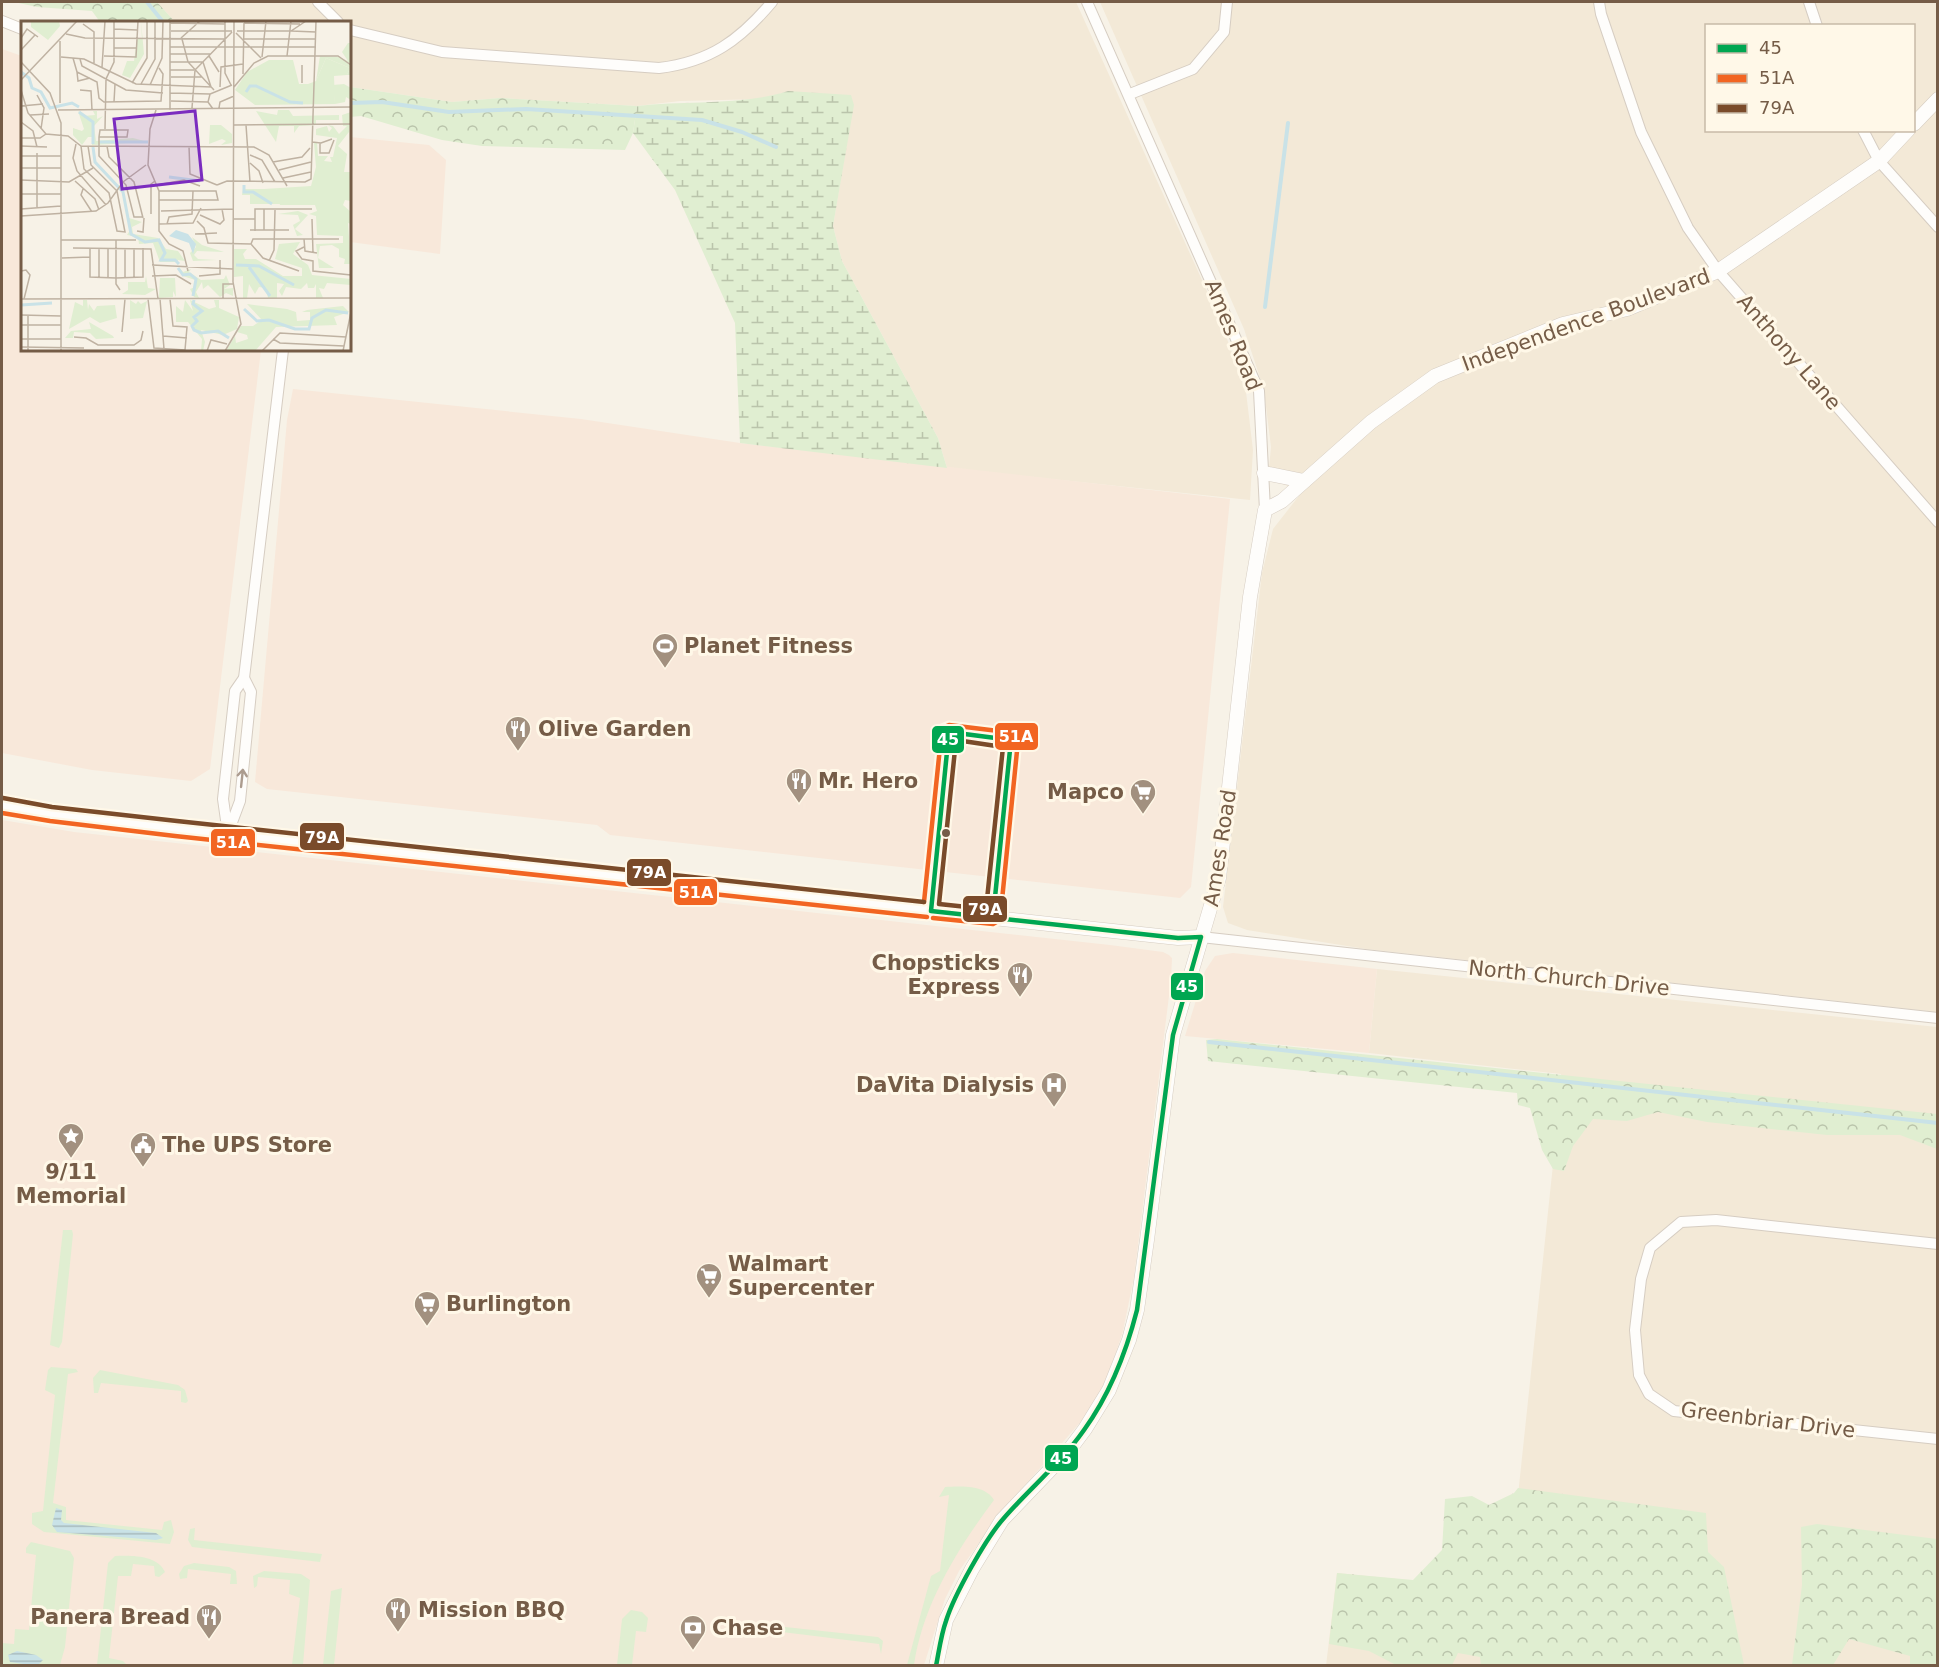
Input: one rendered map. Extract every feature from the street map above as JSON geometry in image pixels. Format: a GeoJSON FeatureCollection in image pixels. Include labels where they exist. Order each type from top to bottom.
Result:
{"type":"FeatureCollection","features":[{"type":"Feature","properties":{"kind":"street"},"geometry":{"type":"LineString","coordinates":[[318,2],[337,21]]}},
{"type":"Feature","properties":{"kind":"street"},"geometry":{"type":"LineString","coordinates":[[351,30],[442,52],[659,68],[680,65],[728,46],[753,25],[772,2]]}},
{"type":"Feature","properties":{"kind":"street","name":"Ames Road"},"geometry":{"type":"LineString","coordinates":[[936,1665],[946,1620],[972,1569],[1002,1520],[1070,1449],[1085,1429],[1109,1390],[1129,1340],[1147,1240],[1173,1035],[1201,937],[1211,912],[1219,878],[1250,597],[1265,510],[1258,391],[1130,94],[1087,2]]}},
{"type":"Feature","properties":{"kind":"street"},"geometry":{"type":"LineString","coordinates":[[1130,94],[1193,69],[1224,32],[1227,2]]}},
{"type":"Feature","properties":{"kind":"street","name":"Anthony Lane"},"geometry":{"type":"LineString","coordinates":[[1599,2],[1600,14],[1641,132],[1688,228],[1718,271],[1938,522]]}},
{"type":"Feature","properties":{"kind":"street"},"geometry":{"type":"LineString","coordinates":[[1809,2],[1816,24]]}},
{"type":"Feature","properties":{"kind":"street"},"geometry":{"type":"LineString","coordinates":[[2,21],[21,29]]}},
{"type":"Feature","properties":{"kind":"street"},"geometry":{"type":"LineString","coordinates":[[1915,123],[1938,99]]}},
{"type":"Feature","properties":{"kind":"street"},"geometry":{"type":"LineString","coordinates":[[1864,132],[1879,161],[1938,227]]}},
{"type":"Feature","properties":{"kind":"street","name":"Independence Boulevard"},"geometry":{"type":"LineString","coordinates":[[1265,510],[1282,501],[1371,422],[1435,376],[1563,324],[1627,309],[1718,271],[1879,161],[1906,132]]}},
{"type":"Feature","properties":{"kind":"street"},"geometry":{"type":"LineString","coordinates":[[228,834],[223,799],[235,690],[244,678],[282,351]]}},
{"type":"Feature","properties":{"kind":"street"},"geometry":{"type":"LineString","coordinates":[[1264,472],[1304,481]]}},
{"type":"Feature","properties":{"kind":"street"},"geometry":{"type":"LineString","coordinates":[[228,834],[240,801],[249,714],[251,692],[244,678]]}},
{"type":"Feature","properties":{"kind":"street"},"geometry":{"type":"LineString","coordinates":[[2,805],[51,814],[228,834],[1178,938],[1201,937]]}},
{"type":"Feature","properties":{"kind":"street","name":"North Church Drive"},"geometry":{"type":"LineString","coordinates":[[1201,937],[1938,1018]]}},
{"type":"Feature","properties":{"kind":"street","name":"Greenbriar Drive"},"geometry":{"type":"LineString","coordinates":[[1938,1244],[1716,1220],[1681,1222],[1650,1248],[1641,1279],[1635,1330],[1639,1375],[1649,1395],[1674,1411],[1938,1438]]}},
{"type":"Feature","properties":{"kind":"shaded area"},"geometry":{"type":"Polygon","coordinates":[[[157,2],[1076,2],[1221,322],[1246,392],[1253,450],[1250,500],[947,468],[938,438],[842,261],[833,226],[853,106],[788,91],[764,99],[680,101],[637,106],[500,98],[452,102],[351,87],[351,21],[174,21],[157,2]]]}},
{"type":"Feature","properties":{"kind":"shaded area"},"geometry":{"type":"Polygon","coordinates":[[[1100,2],[1937,2],[1937,1012],[1366,949],[1247,930],[1228,923],[1223,907],[1262,573],[1273,529],[1302,492],[1268,478],[1271,447],[1264,390],[1244,329],[1100,2]]]}},
{"type":"Feature","properties":{"kind":"shaded area"},"geometry":{"type":"Polygon","coordinates":[[[2,49],[21,56],[21,351],[261,351],[210,769],[191,781],[92,770],[2,753],[2,49]]]}},
{"type":"Feature","properties":{"kind":"shaded area"},"geometry":{"type":"Polygon","coordinates":[[[351,137],[429,145],[446,160],[440,254],[351,242],[351,137]]]}},
{"type":"Feature","properties":{"kind":"shaded area"},"geometry":{"type":"Polygon","coordinates":[[[293,389],[581,419],[740,443],[1230,499],[1191,887],[1180,898],[610,835],[597,825],[267,789],[255,782],[287,420],[293,389]]]}},
{"type":"Feature","properties":{"kind":"shaded area"},"geometry":{"type":"Polygon","coordinates":[[[2,820],[74,832],[1110,945],[1163,952],[1169,955],[1172,958],[1171,980],[1134,1277],[1123,1331],[1113,1362],[1104,1385],[1084,1418],[999,1515],[959,1571],[945,1599],[924,1665],[2,1666],[2,820]]]}},
{"type":"Feature","properties":{"kind":"shaded area"},"geometry":{"type":"Polygon","coordinates":[[[1233,953],[1377,969],[1369,1053],[1185,1036],[1205,971],[1215,956],[1233,953]]]}},
{"type":"Feature","properties":{"kind":"shaded area"},"geometry":{"type":"Polygon","coordinates":[[[1377,969],[1937,1027],[1937,1665],[1326,1666],[1337,1573],[1508,1590],[1561,1089],[1561,1074],[1369,1053],[1377,969]]]}},
{"type":"Feature","properties":{"kind":"green space"},"geometry":{"type":"Polygon","coordinates":[[[14,2],[157,2],[174,21],[99,21],[92,11],[37,7],[14,2]]]}},
{"type":"Feature","properties":{"kind":"green space"},"geometry":{"type":"Polygon","coordinates":[[[351,87],[452,102],[500,98],[637,106],[633,133],[625,150],[482,146],[442,140],[361,116],[351,117],[351,87]]]}},
{"type":"Feature","properties":{"kind":"green space"},"geometry":{"type":"Polygon","coordinates":[[[788,91],[851,95],[854,105],[833,226],[842,261],[938,438],[947,468],[740,443],[735,323],[675,190],[633,133],[637,106],[733,101],[788,91]]]}},
{"type":"Feature","properties":{"kind":"green space"},"geometry":{"type":"Polygon","coordinates":[[[1217,1039],[1937,1114],[1937,1149],[1900,1135],[1827,1135],[1707,1122],[1658,1112],[1627,1121],[1593,1119],[1573,1146],[1564,1171],[1553,1169],[1542,1150],[1530,1108],[1518,1105],[1517,1093],[1208,1061],[1206,1040],[1217,1039]]]}},
{"type":"Feature","properties":{"kind":"green space"},"geometry":{"type":"Polygon","coordinates":[[[63,1230],[72,1230],[73,1234],[62,1342],[59,1348],[50,1345],[63,1230]]]}},
{"type":"Feature","properties":{"kind":"green space"},"geometry":{"type":"Polygon","coordinates":[[[51,1367],[76,1369],[78,1372],[68,1374],[53,1503],[66,1507],[66,1520],[162,1530],[164,1522],[171,1520],[174,1532],[170,1544],[44,1532],[32,1524],[32,1513],[43,1511],[55,1395],[45,1390],[48,1370],[51,1367]]]}},
{"type":"Feature","properties":{"kind":"green space"},"geometry":{"type":"Polygon","coordinates":[[[100,1370],[178,1385],[185,1390],[188,1401],[181,1402],[181,1391],[101,1383],[98,1393],[94,1393],[93,1378],[100,1370]]]}},
{"type":"Feature","properties":{"kind":"green space"},"geometry":{"type":"Polygon","coordinates":[[[945,1487],[979,1489],[994,1500],[955,1557],[925,1620],[914,1665],[907,1665],[931,1576],[940,1571],[949,1495],[939,1497],[945,1487]]]}},
{"type":"Feature","properties":{"kind":"green space"},"geometry":{"type":"Polygon","coordinates":[[[1518,1488],[1706,1513],[1708,1552],[1724,1567],[1744,1665],[1481,1666],[1480,1657],[1458,1653],[1452,1665],[1396,1665],[1369,1651],[1329,1644],[1337,1573],[1413,1580],[1442,1550],[1445,1499],[1472,1496],[1489,1505],[1514,1493],[1518,1488]]]}},
{"type":"Feature","properties":{"kind":"green space"},"geometry":{"type":"Polygon","coordinates":[[[1817,1524],[1937,1539],[1937,1665],[1910,1665],[1910,1656],[1849,1639],[1833,1665],[1792,1665],[1802,1585],[1801,1527],[1817,1524]]]}},
{"type":"Feature","properties":{"kind":"green space"},"geometry":{"type":"Polygon","coordinates":[[[195,1528],[194,1540],[322,1554],[320,1562],[192,1547],[188,1540],[190,1529],[195,1528]]]}},
{"type":"Feature","properties":{"kind":"green space"},"geometry":{"type":"Polygon","coordinates":[[[31,1542],[70,1551],[74,1558],[65,1647],[60,1665],[2,1666],[2,1643],[14,1644],[15,1629],[29,1630],[36,1555],[26,1553],[26,1548],[31,1542]]]}},
{"type":"Feature","properties":{"kind":"green space"},"geometry":{"type":"Polygon","coordinates":[[[115,1556],[150,1559],[161,1566],[165,1572],[159,1577],[155,1576],[154,1566],[133,1564],[131,1576],[118,1576],[109,1658],[123,1661],[127,1665],[97,1665],[108,1563],[115,1556]]]}},
{"type":"Feature","properties":{"kind":"green space"},"geometry":{"type":"Polygon","coordinates":[[[194,1563],[229,1567],[236,1571],[237,1584],[230,1584],[231,1574],[188,1569],[187,1578],[180,1579],[179,1574],[184,1566],[194,1563]]]}},
{"type":"Feature","properties":{"kind":"green space"},"geometry":{"type":"Polygon","coordinates":[[[264,1571],[301,1574],[310,1580],[303,1665],[292,1665],[300,1598],[289,1594],[290,1580],[258,1577],[257,1586],[254,1588],[253,1576],[264,1571]]]}},
{"type":"Feature","properties":{"kind":"green space"},"geometry":{"type":"Polygon","coordinates":[[[342,1588],[334,1665],[323,1665],[331,1591],[342,1588]]]}},
{"type":"Feature","properties":{"kind":"green space"},"geometry":{"type":"Polygon","coordinates":[[[631,1610],[642,1612],[648,1618],[646,1632],[636,1631],[632,1665],[617,1665],[622,1619],[631,1610]]]}},
{"type":"Feature","properties":{"kind":"green space"},"geometry":{"type":"Polygon","coordinates":[[[776,1626],[878,1637],[883,1641],[881,1654],[879,1644],[774,1631],[776,1626]]]}},
{"type":"Feature","properties":{"kind":"water"},"geometry":{"type":"Polygon","coordinates":[[[56,1508],[62,1510],[61,1520],[64,1523],[156,1533],[163,1538],[156,1540],[57,1532],[52,1525],[56,1508]]]}},
{"type":"Feature","properties":{"kind":"water"},"geometry":{"type":"Polygon","coordinates":[[[17,1651],[36,1655],[43,1660],[37,1666],[10,1662],[8,1655],[17,1651]]]}},
{"type":"Feature","properties":{"kind":"waterway"},"geometry":{"type":"LineString","coordinates":[[147,2],[162,21]]}},
{"type":"Feature","properties":{"kind":"waterway"},"geometry":{"type":"LineString","coordinates":[[351,103],[382,102],[449,112],[526,109],[702,120],[742,132],[776,147]]}},
{"type":"Feature","properties":{"kind":"waterway"},"geometry":{"type":"LineString","coordinates":[[1265,307],[1288,123]]}},
{"type":"Feature","properties":{"kind":"waterway"},"geometry":{"type":"LineString","coordinates":[[1209,1042],[1938,1123]]}},
{"type":"Feature","properties":{"kind":"transit line","name":"51A"},"geometry":{"type":"LineString","coordinates":[[924,902],[942,728],[949,725],[1015,733],[1018,741],[1000,920],[993,924],[933,918]]}},
{"type":"Feature","properties":{"kind":"transit line","name":"45"},"geometry":{"type":"LineString","coordinates":[[936,1666],[950,1610],[980,1553],[1004,1518],[1084,1430],[1102,1402],[1128,1342],[1137,1310],[1173,1035],[1201,937],[1178,938],[931,911],[949,732],[1011,740],[993,917]]}},
{"type":"Feature","properties":{"kind":"transit line","name":"79A"},"geometry":{"type":"LineString","coordinates":[[956,740],[1003,747],[986,909],[939,904],[956,740]]}},
{"type":"Feature","properties":{"kind":"transit line","name":"79A"},"geometry":{"type":"LineString","coordinates":[[3,798],[52,807],[924,902]]}},
{"type":"Feature","properties":{"kind":"transit line","name":"51A"},"geometry":{"type":"LineString","coordinates":[[2,813],[175,836],[927,917]]}},
{"type":"Feature","properties":{"kind":"place","name":"Planet Fitness"},"geometry":{"type":"Point","coordinates":[665,669]}},
{"type":"Feature","properties":{"kind":"place","name":"Olive Garden"},"geometry":{"type":"Point","coordinates":[518,752]}},
{"type":"Feature","properties":{"kind":"place","name":"Mr. Hero"},"geometry":{"type":"Point","coordinates":[799,804]}},
{"type":"Feature","properties":{"kind":"place","name":"Mapco"},"geometry":{"type":"Point","coordinates":[1143,815]}},
{"type":"Feature","properties":{"kind":"place","name":"Chopsticks Express"},"geometry":{"type":"Point","coordinates":[1020,998]}},
{"type":"Feature","properties":{"kind":"place","name":"DaVita Dialysis"},"geometry":{"type":"Point","coordinates":[1054,1108]}},
{"type":"Feature","properties":{"kind":"place","name":"9/11 Memorial"},"geometry":{"type":"Point","coordinates":[71,1159]}},
{"type":"Feature","properties":{"kind":"place","name":"The UPS Store"},"geometry":{"type":"Point","coordinates":[143,1168]}},
{"type":"Feature","properties":{"kind":"place","name":"Walmart Supercenter"},"geometry":{"type":"Point","coordinates":[709,1299]}},
{"type":"Feature","properties":{"kind":"place","name":"Burlington"},"geometry":{"type":"Point","coordinates":[427,1327]}},
{"type":"Feature","properties":{"kind":"place","name":"Mission BBQ"},"geometry":{"type":"Point","coordinates":[398,1633]}},
{"type":"Feature","properties":{"kind":"place","name":"Panera Bread"},"geometry":{"type":"Point","coordinates":[209,1640]}},
{"type":"Feature","properties":{"kind":"place","name":"Chase"},"geometry":{"type":"Point","coordinates":[693,1651]}}]}
